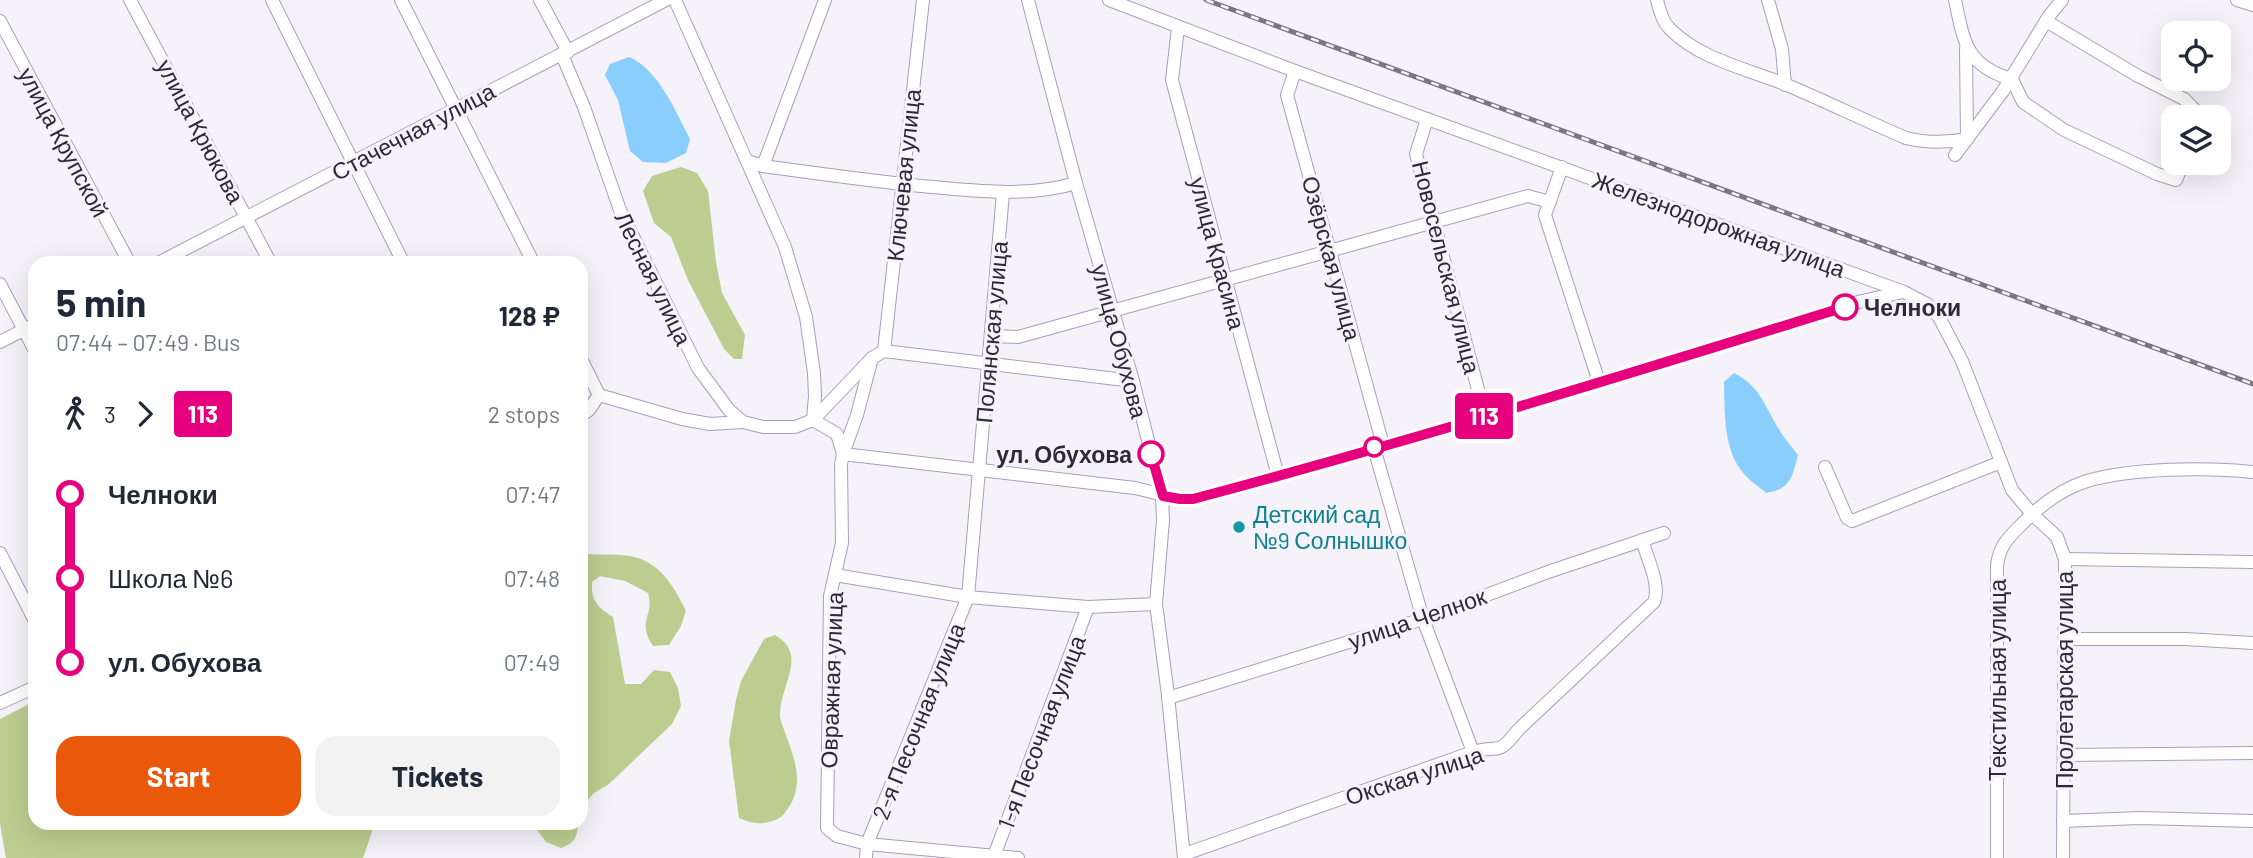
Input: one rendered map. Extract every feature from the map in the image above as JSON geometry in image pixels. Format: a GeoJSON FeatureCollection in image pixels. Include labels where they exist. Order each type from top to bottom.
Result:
{"type":"FeatureCollection","features":[{"type":"Feature","properties":{"kind":"street","name":"улица Крюкова"},"geometry":{"type":"LineString","coordinates":[[130,0],[267,256]]}},
{"type":"Feature","properties":{"kind":"street"},"geometry":{"type":"LineString","coordinates":[[272,0],[400,256]]}},
{"type":"Feature","properties":{"kind":"street"},"geometry":{"type":"LineString","coordinates":[[401,0],[530,256]]}},
{"type":"Feature","properties":{"kind":"street","name":"Лесная улица"},"geometry":{"type":"LineString","coordinates":[[540,0],[565,53],[620,210],[698,368],[729,410],[743,422]]}},
{"type":"Feature","properties":{"kind":"street","name":"Стачечная улица"},"geometry":{"type":"LineString","coordinates":[[172,256],[666,0]]}},
{"type":"Feature","properties":{"kind":"street"},"geometry":{"type":"LineString","coordinates":[[674,0],[785,247],[806,317],[814,373],[813,420]]}},
{"type":"Feature","properties":{"kind":"street"},"geometry":{"type":"LineString","coordinates":[[763,166],[825,0]]}},
{"type":"Feature","properties":{"kind":"street","name":"Ключевая улица"},"geometry":{"type":"LineString","coordinates":[[843,454],[878,354],[923,0]]}},
{"type":"Feature","properties":{"kind":"street","name":"улица Обухова"},"geometry":{"type":"LineString","coordinates":[[1028,0],[1076,183],[1133,381],[1157,483],[1163,496],[1156,604],[1185,856]]}},
{"type":"Feature","properties":{"kind":"street","name":"Железнодорожная улица"},"geometry":{"type":"LineString","coordinates":[[1109,0],[1178,28],[1903,292],[1927,304],[1940,317],[1962,361],[2012,490],[2032,514]]}},
{"type":"Feature","properties":{"kind":"street"},"geometry":{"type":"LineString","coordinates":[[1657,0],[1667,27],[1718,61],[1785,85],[1906,138],[1920,142],[1967,139]]}},
{"type":"Feature","properties":{"kind":"street"},"geometry":{"type":"LineString","coordinates":[[1768,0],[1782,49],[1785,85]]}},
{"type":"Feature","properties":{"kind":"street"},"geometry":{"type":"LineString","coordinates":[[1955,0],[1966,48],[1967,139]]}},
{"type":"Feature","properties":{"kind":"street"},"geometry":{"type":"LineString","coordinates":[[1955,155],[2011,78],[2062,0]]}},
{"type":"Feature","properties":{"kind":"street"},"geometry":{"type":"LineString","coordinates":[[2237,0],[2253,5]]}},
{"type":"Feature","properties":{"kind":"street","name":"улица Крупской"},"geometry":{"type":"LineString","coordinates":[[0,21],[126,256]]}},
{"type":"Feature","properties":{"kind":"street"},"geometry":{"type":"LineString","coordinates":[[2046,21],[2138,76],[2184,99],[2190,105]]}},
{"type":"Feature","properties":{"kind":"street","name":"улица Красина"},"geometry":{"type":"LineString","coordinates":[[1178,28],[1172,80],[1278,477]]}},
{"type":"Feature","properties":{"kind":"street"},"geometry":{"type":"LineString","coordinates":[[1966,48],[1981,64],[2011,78],[2023,102],[2064,130],[2157,174],[2176,180],[2178,175]]}},
{"type":"Feature","properties":{"kind":"street","name":"Озёрская улица"},"geometry":{"type":"LineString","coordinates":[[1295,71],[1287,95],[1330,251],[1423,619],[1473,752]]}},
{"type":"Feature","properties":{"kind":"street","name":"Новосельская улица"},"geometry":{"type":"LineString","coordinates":[[1427,119],[1416,155],[1485,416]]}},
{"type":"Feature","properties":{"kind":"street"},"geometry":{"type":"LineString","coordinates":[[747,161],[763,166],[901,185],[1003,193],[1059,188],[1076,183]]}},
{"type":"Feature","properties":{"kind":"street"},"geometry":{"type":"LineString","coordinates":[[1562,167],[1545,215],[1599,383]]}},
{"type":"Feature","properties":{"kind":"street","name":"Полянская улица"},"geometry":{"type":"LineString","coordinates":[[968,597],[1003,193]]}},
{"type":"Feature","properties":{"kind":"street"},"geometry":{"type":"LineString","coordinates":[[991,336],[1018,337],[1528,196],[1550,202]]}},
{"type":"Feature","properties":{"kind":"street"},"geometry":{"type":"LineString","coordinates":[[0,284],[28,326]]}},
{"type":"Feature","properties":{"kind":"street"},"geometry":{"type":"LineString","coordinates":[[813,420],[837,435],[843,454],[1135,488],[1163,496],[1193,499],[1278,477],[1599,383],[1862,301],[1903,292]]}},
{"type":"Feature","properties":{"kind":"street"},"geometry":{"type":"LineString","coordinates":[[0,342],[28,328]]}},
{"type":"Feature","properties":{"kind":"street"},"geometry":{"type":"LineString","coordinates":[[588,373],[599,395],[682,419],[710,424],[743,422],[763,428],[795,427],[813,420],[878,354],[1133,381]]}},
{"type":"Feature","properties":{"kind":"street"},"geometry":{"type":"LineString","coordinates":[[588,411],[599,395]]}},
{"type":"Feature","properties":{"kind":"street","name":"Овражная улица"},"geometry":{"type":"LineString","coordinates":[[843,454],[842,543],[830,596],[827,828],[837,836],[867,844]]}},
{"type":"Feature","properties":{"kind":"street"},"geometry":{"type":"LineString","coordinates":[[1825,467],[1847,518],[1852,521],[2001,462]]}},
{"type":"Feature","properties":{"kind":"street"},"geometry":{"type":"LineString","coordinates":[[2032,514],[2068,489],[2086,481],[2188,469],[2253,472]]}},
{"type":"Feature","properties":{"kind":"street","name":"Пролетарская улица"},"geometry":{"type":"LineString","coordinates":[[2032,514],[2057,537],[2065,559],[2063,858]]}},
{"type":"Feature","properties":{"kind":"street","name":"Текстильная улица"},"geometry":{"type":"LineString","coordinates":[[1997,858],[1998,553],[2005,541],[2032,514]]}},
{"type":"Feature","properties":{"kind":"street","name":"улица Челнок"},"geometry":{"type":"LineString","coordinates":[[1168,698],[1423,619],[1548,572],[1664,533]]}},
{"type":"Feature","properties":{"kind":"street","name":"Окская улица"},"geometry":{"type":"LineString","coordinates":[[1185,856],[1473,752],[1504,748],[1518,730],[1654,602],[1656,586],[1642,540]]}},
{"type":"Feature","properties":{"kind":"street"},"geometry":{"type":"LineString","coordinates":[[0,553],[28,607]]}},
{"type":"Feature","properties":{"kind":"street"},"geometry":{"type":"LineString","coordinates":[[2065,559],[2253,562]]}},
{"type":"Feature","properties":{"kind":"street"},"geometry":{"type":"LineString","coordinates":[[835,575],[968,597],[1088,607],[1156,604]]}},
{"type":"Feature","properties":{"kind":"street","name":"2-я Песочная улица"},"geometry":{"type":"LineString","coordinates":[[866,858],[867,844],[968,597]]}},
{"type":"Feature","properties":{"kind":"street","name":"1-я Песочная улица"},"geometry":{"type":"LineString","coordinates":[[994,856],[1088,607]]}},
{"type":"Feature","properties":{"kind":"street"},"geometry":{"type":"LineString","coordinates":[[2066,639],[2185,639],[2253,643]]}},
{"type":"Feature","properties":{"kind":"street"},"geometry":{"type":"LineString","coordinates":[[0,703],[28,690]]}},
{"type":"Feature","properties":{"kind":"street"},"geometry":{"type":"LineString","coordinates":[[2064,755],[2253,753]]}},
{"type":"Feature","properties":{"kind":"street"},"geometry":{"type":"LineString","coordinates":[[2063,821],[2140,818],[2253,821]]}},
{"type":"Feature","properties":{"kind":"street"},"geometry":{"type":"LineString","coordinates":[[867,844],[1018,858]]}},
{"type":"Feature","properties":{"kind":"green space"},"geometry":{"type":"Polygon","coordinates":[[[681,167],[697,173],[708,191],[722,293],[745,335],[742,359],[734,359],[724,349],[688,280],[671,237],[654,223],[643,191],[652,176],[681,167]]]}},
{"type":"Feature","properties":{"kind":"green space"},"geometry":{"type":"Polygon","coordinates":[[[588,554],[630,556],[657,569],[671,584],[686,611],[681,626],[669,645],[653,646],[648,637],[648,593],[625,581],[600,576],[592,582],[596,603],[613,617],[625,684],[641,684],[654,670],[670,672],[678,688],[681,706],[672,724],[609,784],[588,800],[588,554]]]}},
{"type":"Feature","properties":{"kind":"green space"},"geometry":{"type":"Polygon","coordinates":[[[775,635],[785,643],[790,652],[790,672],[780,717],[793,756],[797,783],[792,801],[782,816],[770,822],[748,822],[739,818],[729,741],[741,681],[764,639],[775,635]]]}},
{"type":"Feature","properties":{"kind":"green space"},"geometry":{"type":"Polygon","coordinates":[[[28,705],[28,830],[373,830],[363,858],[6,858],[0,824],[0,719],[28,705]]]}},
{"type":"Feature","properties":{"kind":"green space"},"geometry":{"type":"Polygon","coordinates":[[[537,830],[577,830],[574,839],[561,848],[546,842],[537,830]]]}},
{"type":"Feature","properties":{"kind":"water"},"geometry":{"type":"Polygon","coordinates":[[[629,57],[649,71],[657,81],[690,139],[686,153],[666,163],[643,162],[630,151],[618,100],[605,75],[610,64],[629,57]]]}},
{"type":"Feature","properties":{"kind":"water"},"geometry":{"type":"Polygon","coordinates":[[[1734,373],[1756,390],[1780,432],[1798,455],[1789,481],[1774,491],[1766,493],[1749,479],[1735,461],[1731,450],[1726,428],[1724,382],[1734,373]]]}},
{"type":"Feature","properties":{"kind":"railway"},"geometry":{"type":"LineString","coordinates":[[1206,0],[2253,384]]}},
{"type":"Feature","properties":{"kind":"bus line","name":"113"},"geometry":{"type":"LineString","coordinates":[[1151,454],[1157,483],[1163,496],[1193,499],[1278,477],[1599,383],[1845,307]]}},
{"type":"Feature","properties":{"kind":"place","name":"Челноки"},"geometry":{"type":"Point","coordinates":[1845,307]}},
{"type":"Feature","properties":{"kind":"place","name":"ул. Обухова"},"geometry":{"type":"Point","coordinates":[1151,454]}},
{"type":"Feature","properties":{"kind":"place","name":"Детский сад №9 Солнышко"},"geometry":{"type":"Point","coordinates":[1239,527]}}]}
